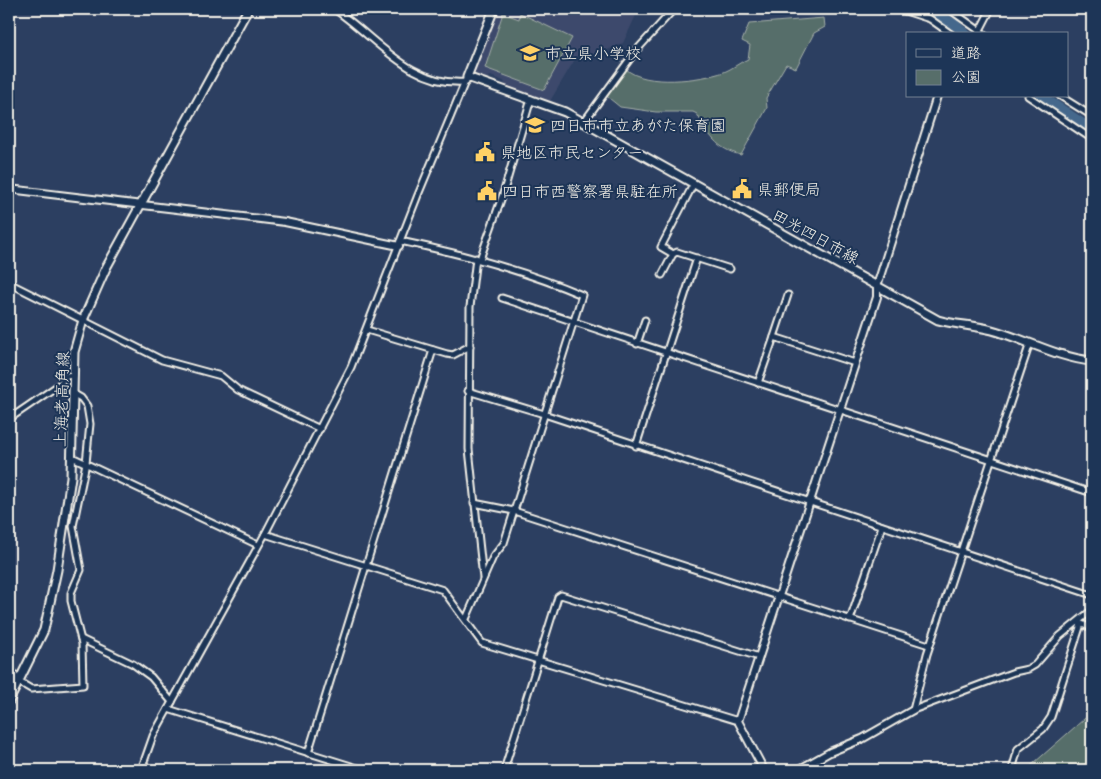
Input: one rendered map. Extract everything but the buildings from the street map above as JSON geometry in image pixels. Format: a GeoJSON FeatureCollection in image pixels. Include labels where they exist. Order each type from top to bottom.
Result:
{"type":"FeatureCollection","features":[{"type":"Feature","properties":{"kind":"main road","name":"上海老高角線"},"geometry":{"type":"LineString","coordinates":[[9,701],[44,630],[48,616],[66,521],[72,457],[74,352],[83,320],[94,291],[248,9]]}},
{"type":"Feature","properties":{"kind":"main road"},"geometry":{"type":"LineString","coordinates":[[467,79],[494,9]]}},
{"type":"Feature","properties":{"kind":"main road","name":"田光四日市線"},"geometry":{"type":"LineString","coordinates":[[467,79],[531,99],[584,123],[938,320],[955,325],[990,329],[1071,358],[1092,362]]}},
{"type":"Feature","properties":{"kind":"street"},"geometry":{"type":"LineString","coordinates":[[141,770],[153,736],[265,534],[320,429],[367,330],[399,244],[467,79],[435,79],[397,61],[334,9]]}},
{"type":"Feature","properties":{"kind":"street"},"geometry":{"type":"LineString","coordinates":[[584,123],[630,59],[674,9]]}},
{"type":"Feature","properties":{"kind":"street"},"geometry":{"type":"LineString","coordinates":[[899,9],[930,20],[948,32]]}},
{"type":"Feature","properties":{"kind":"street"},"geometry":{"type":"LineString","coordinates":[[949,9],[979,32]]}},
{"type":"Feature","properties":{"kind":"street"},"geometry":{"type":"LineString","coordinates":[[980,32],[991,9]]}},
{"type":"Feature","properties":{"kind":"street"},"geometry":{"type":"LineString","coordinates":[[738,721],[856,363],[877,297],[877,286],[937,98]]}},
{"type":"Feature","properties":{"kind":"street"},"geometry":{"type":"LineString","coordinates":[[1031,98],[1092,139]]}},
{"type":"Feature","properties":{"kind":"street"},"geometry":{"type":"LineString","coordinates":[[1063,98],[1092,116]]}},
{"type":"Feature","properties":{"kind":"street"},"geometry":{"type":"LineString","coordinates":[[483,579],[469,449],[470,306],[478,258],[503,194],[531,99]]}},
{"type":"Feature","properties":{"kind":"street"},"geometry":{"type":"LineString","coordinates":[[694,183],[661,247],[673,254],[677,252],[730,269]]}},
{"type":"Feature","properties":{"kind":"street"},"geometry":{"type":"LineString","coordinates":[[9,189],[285,222],[478,258],[537,276],[582,295],[504,543],[493,556],[466,619]]}},
{"type":"Feature","properties":{"kind":"street"},"geometry":{"type":"LineString","coordinates":[[662,275],[673,254]]}},
{"type":"Feature","properties":{"kind":"street"},"geometry":{"type":"LineString","coordinates":[[636,446],[697,258]]}},
{"type":"Feature","properties":{"kind":"street"},"geometry":{"type":"LineString","coordinates":[[9,283],[162,360],[222,376],[238,390],[320,429]]}},
{"type":"Feature","properties":{"kind":"street"},"geometry":{"type":"LineString","coordinates":[[758,383],[788,294]]}},
{"type":"Feature","properties":{"kind":"street"},"geometry":{"type":"LineString","coordinates":[[502,298],[1092,493]]}},
{"type":"Feature","properties":{"kind":"street"},"geometry":{"type":"LineString","coordinates":[[637,344],[645,320]]}},
{"type":"Feature","properties":{"kind":"street"},"geometry":{"type":"LineString","coordinates":[[367,330],[452,354],[470,346]]}},
{"type":"Feature","properties":{"kind":"street"},"geometry":{"type":"LineString","coordinates":[[774,336],[856,363]]}},
{"type":"Feature","properties":{"kind":"street"},"geometry":{"type":"LineString","coordinates":[[913,710],[929,646],[1030,343]]}},
{"type":"Feature","properties":{"kind":"street"},"geometry":{"type":"LineString","coordinates":[[308,752],[433,350]]}},
{"type":"Feature","properties":{"kind":"street"},"geometry":{"type":"LineString","coordinates":[[9,419],[60,384],[65,376],[74,375]]}},
{"type":"Feature","properties":{"kind":"street"},"geometry":{"type":"LineString","coordinates":[[468,391],[544,414],[636,446],[1092,595]]}},
{"type":"Feature","properties":{"kind":"street"},"geometry":{"type":"LineString","coordinates":[[9,666],[19,682],[31,689],[83,685],[81,639],[71,601],[72,593],[81,570],[73,526],[90,438],[88,406],[81,398],[74,394]]}},
{"type":"Feature","properties":{"kind":"street"},"geometry":{"type":"LineString","coordinates":[[72,457],[258,545]]}},
{"type":"Feature","properties":{"kind":"street"},"geometry":{"type":"LineString","coordinates":[[474,503],[514,511],[929,646]]}},
{"type":"Feature","properties":{"kind":"street"},"geometry":{"type":"LineString","coordinates":[[850,620],[882,526]]}},
{"type":"Feature","properties":{"kind":"street"},"geometry":{"type":"LineString","coordinates":[[265,534],[443,590],[482,643],[738,721],[764,770]]}},
{"type":"Feature","properties":{"kind":"street"},"geometry":{"type":"LineString","coordinates":[[504,770],[558,597],[562,595],[759,657]]}},
{"type":"Feature","properties":{"kind":"street"},"geometry":{"type":"LineString","coordinates":[[798,770],[830,752],[862,739],[913,710],[1014,672],[1028,669],[1035,665],[1060,636],[1079,623],[1092,610]]}},
{"type":"Feature","properties":{"kind":"street"},"geometry":{"type":"LineString","coordinates":[[1079,623],[1092,628]]}},
{"type":"Feature","properties":{"kind":"street"},"geometry":{"type":"LineString","coordinates":[[1012,770],[1018,749],[1043,729],[1051,717],[1079,623]]}},
{"type":"Feature","properties":{"kind":"street"},"geometry":{"type":"LineString","coordinates":[[81,639],[133,664],[151,677],[172,702]]}},
{"type":"Feature","properties":{"kind":"street"},"geometry":{"type":"LineString","coordinates":[[168,709],[364,770]]}},
{"type":"Feature","properties":{"kind":"shaded area","name":"市立県小学校"},"geometry":{"type":"Polygon","coordinates":[[[498,9],[639,9],[623,43],[596,55],[580,51],[550,101],[505,85],[504,81],[491,76],[486,78],[474,73],[498,9]]]}},
{"type":"Feature","properties":{"kind":"green space"},"geometry":{"type":"Polygon","coordinates":[[[503,13],[519,19],[520,13],[572,38],[544,90],[485,68],[503,13]]]}},
{"type":"Feature","properties":{"kind":"green space"},"geometry":{"type":"Polygon","coordinates":[[[824,18],[825,27],[814,33],[796,68],[786,64],[766,98],[767,108],[741,155],[719,145],[710,135],[697,114],[693,112],[656,112],[620,107],[604,94],[626,69],[635,75],[659,80],[688,79],[727,71],[748,59],[750,45],[742,41],[749,24],[824,18]]]}},
{"type":"Feature","properties":{"kind":"green space"},"geometry":{"type":"Polygon","coordinates":[[[1092,712],[1092,770],[1026,770],[1092,712]]]}},
{"type":"Feature","properties":{"kind":"waterway"},"geometry":{"type":"LineString","coordinates":[[926,9],[954,24],[963,32]]}},
{"type":"Feature","properties":{"kind":"waterway"},"geometry":{"type":"LineString","coordinates":[[1044,98],[1092,130]]}},
{"type":"Feature","properties":{"kind":"place","name":"市立県小学校"},"geometry":{"type":"Point","coordinates":[530,53]}},
{"type":"Feature","properties":{"kind":"place","name":"四日市市立あがた保育園"},"geometry":{"type":"Point","coordinates":[535,125]}},
{"type":"Feature","properties":{"kind":"place","name":"県地区市民センター"},"geometry":{"type":"Point","coordinates":[485,152]}},
{"type":"Feature","properties":{"kind":"place","name":"県郵便局"},"geometry":{"type":"Point","coordinates":[742,189]}},
{"type":"Feature","properties":{"kind":"place","name":"四日市西警察署県駐在所"},"geometry":{"type":"Point","coordinates":[487,191]}}]}
